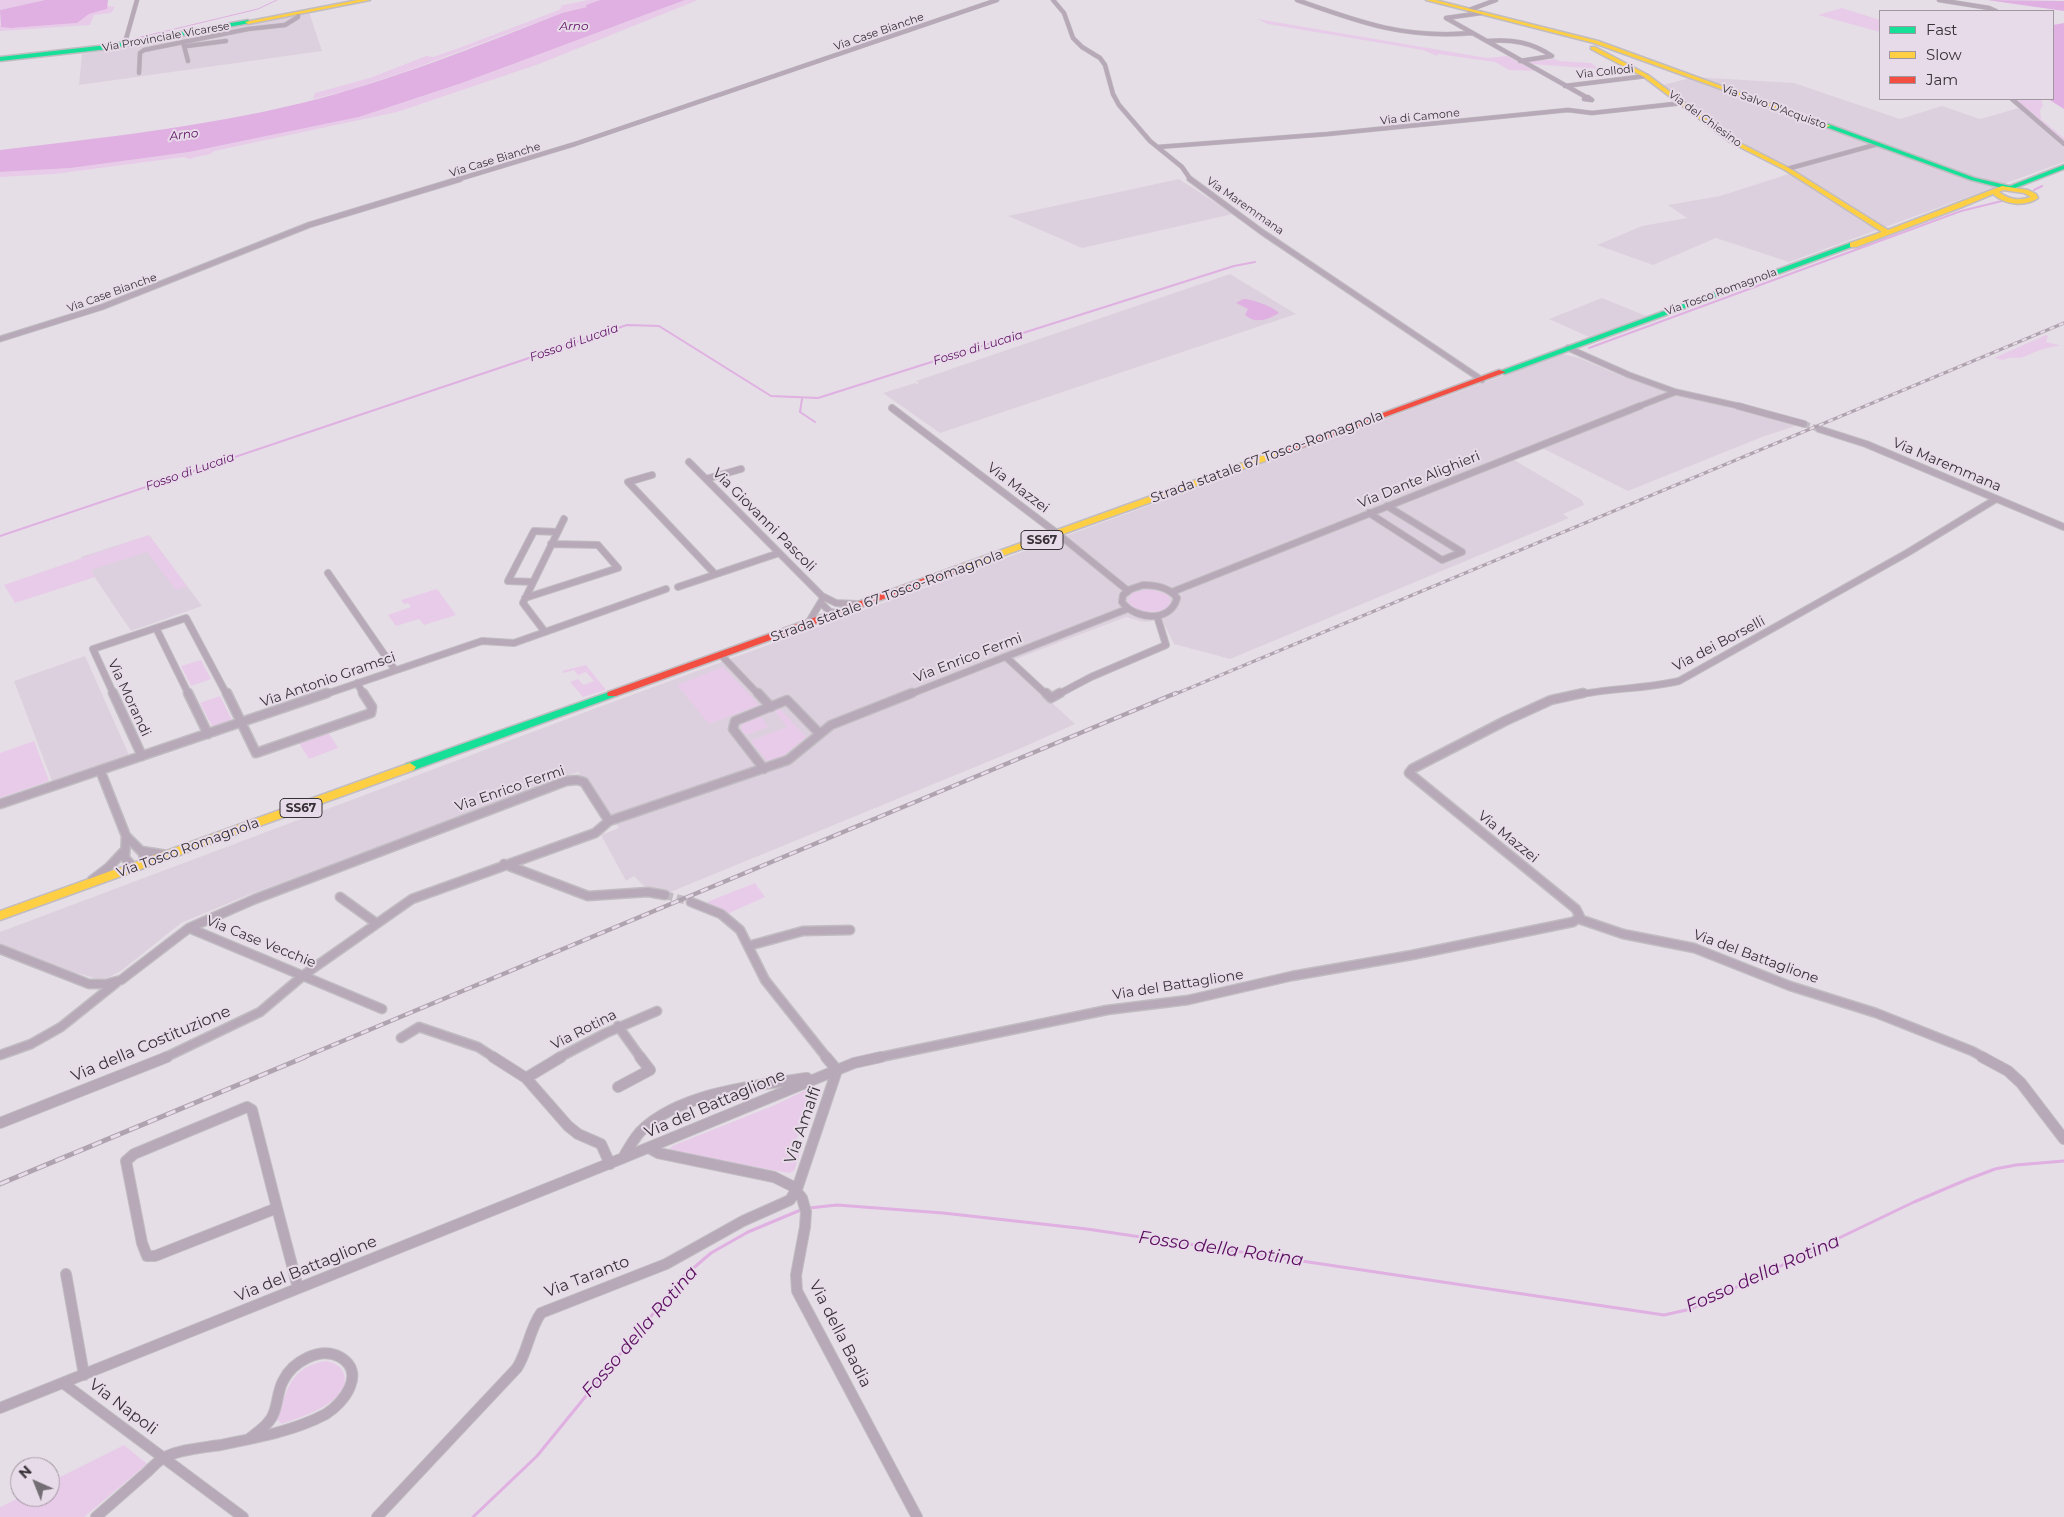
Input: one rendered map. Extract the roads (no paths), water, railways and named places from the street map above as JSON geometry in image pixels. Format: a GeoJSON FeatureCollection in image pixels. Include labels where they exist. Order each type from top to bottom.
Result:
{"type":"FeatureCollection","features":[{"type":"Feature","properties":{"kind":"main road","name":"Via Provinciale Vicarese"},"geometry":{"type":"LineString","coordinates":[[332,7],[363,0]]}},
{"type":"Feature","properties":{"kind":"main road","name":"Via Provinciale Vicarese"},"geometry":{"type":"LineString","coordinates":[[1,59],[228,31],[368,0]]}},
{"type":"Feature","properties":{"kind":"main road","name":"Via Provinciale Vicarese"},"geometry":{"type":"LineString","coordinates":[[332,7],[376,0]]}},
{"type":"Feature","properties":{"kind":"main road"},"geometry":{"type":"LineString","coordinates":[[1429,0],[1575,36]]}},
{"type":"Feature","properties":{"kind":"main road","name":"Via del Chiesino"},"geometry":{"type":"LineString","coordinates":[[1575,36],[1646,76],[1732,141],[1786,169],[1887,232]]}},
{"type":"Feature","properties":{"kind":"main road","name":"Via Salvo D'Acquisto"},"geometry":{"type":"LineString","coordinates":[[1575,36],[1973,179]]}},
{"type":"Feature","properties":{"kind":"main road"},"geometry":{"type":"LineString","coordinates":[[2029,186],[2026,187],[2029,183],[2064,168]]}},
{"type":"Feature","properties":{"kind":"main road"},"geometry":{"type":"LineString","coordinates":[[1973,179],[1984,183],[1990,189],[2000,190],[2029,186]]}},
{"type":"Feature","properties":{"kind":"main road"},"geometry":{"type":"LineString","coordinates":[[1973,179],[2000,190]]}},
{"type":"Feature","properties":{"kind":"main road","name":"Via Tosco Romagnola"},"geometry":{"type":"LineString","coordinates":[[1960,206],[1991,199],[2026,201],[2034,199],[2029,186]]}},
{"type":"Feature","properties":{"kind":"main road"},"geometry":{"type":"LineString","coordinates":[[2000,190],[1999,196],[2009,200]]}},
{"type":"Feature","properties":{"kind":"main road","name":"Via Tosco Romagnola"},"geometry":{"type":"LineString","coordinates":[[1482,380],[2000,190]]}},
{"type":"Feature","properties":{"kind":"main road","name":"Strada statale 67 Tosco-Romagnola"},"geometry":{"type":"LineString","coordinates":[[602,699],[807,625],[837,608],[865,604],[1482,380]]}},
{"type":"Feature","properties":{"kind":"main road","name":"Via Tosco Romagnola"},"geometry":{"type":"LineString","coordinates":[[0,916],[602,699]]}},
{"type":"Feature","properties":{"kind":"street"},"geometry":{"type":"LineString","coordinates":[[127,42],[137,0]]}},
{"type":"Feature","properties":{"kind":"street","name":"Via Case Bianche"},"geometry":{"type":"LineString","coordinates":[[0,339],[102,307],[305,227],[584,141],[997,0]]}},
{"type":"Feature","properties":{"kind":"street","name":"Via Maremmana"},"geometry":{"type":"LineString","coordinates":[[1053,0],[1064,13],[1076,41],[1100,58],[1105,65],[1113,94],[1119,105],[1150,141],[1182,166],[1193,182],[1258,229],[1482,380]]}},
{"type":"Feature","properties":{"kind":"street"},"geometry":{"type":"LineString","coordinates":[[1297,0],[1339,16],[1400,33],[1437,36],[1472,33]]}},
{"type":"Feature","properties":{"kind":"street"},"geometry":{"type":"LineString","coordinates":[[1482,0],[1491,2]]}},
{"type":"Feature","properties":{"kind":"street"},"geometry":{"type":"LineString","coordinates":[[1496,0],[1475,12],[1446,17],[1586,98]]}},
{"type":"Feature","properties":{"kind":"street"},"geometry":{"type":"LineString","coordinates":[[1939,0],[1994,10]]}},
{"type":"Feature","properties":{"kind":"street"},"geometry":{"type":"LineString","coordinates":[[184,44],[228,31],[226,41],[229,50]]}},
{"type":"Feature","properties":{"kind":"street"},"geometry":{"type":"LineString","coordinates":[[1487,41],[1513,39],[1532,44],[1552,56],[1520,61]]}},
{"type":"Feature","properties":{"kind":"street"},"geometry":{"type":"LineString","coordinates":[[139,73],[141,51],[184,44],[226,41]]}},
{"type":"Feature","properties":{"kind":"street"},"geometry":{"type":"LineString","coordinates":[[184,44],[188,61]]}},
{"type":"Feature","properties":{"kind":"street","name":"Via Collodi"},"geometry":{"type":"LineString","coordinates":[[1565,86],[1646,76]]}},
{"type":"Feature","properties":{"kind":"street"},"geometry":{"type":"LineString","coordinates":[[2013,100],[2064,144]]}},
{"type":"Feature","properties":{"kind":"street","name":"Via di Camone"},"geometry":{"type":"LineString","coordinates":[[1158,147],[1328,134],[1568,110],[1592,114],[1683,103]]}},
{"type":"Feature","properties":{"kind":"street"},"geometry":{"type":"LineString","coordinates":[[1786,169],[1878,144]]}},
{"type":"Feature","properties":{"kind":"street"},"geometry":{"type":"LineString","coordinates":[[1568,348],[1634,377],[1676,392],[1804,424]]}},
{"type":"Feature","properties":{"kind":"street","name":"Via Dante Alighieri"},"geometry":{"type":"LineString","coordinates":[[1172,592],[1676,392]]}},
{"type":"Feature","properties":{"kind":"street","name":"Via Mazzei"},"geometry":{"type":"LineString","coordinates":[[892,408],[1058,534],[1127,590]]}},
{"type":"Feature","properties":{"kind":"street","name":"Via Maremmana"},"geometry":{"type":"LineString","coordinates":[[1819,429],[1866,444],[2064,527]]}},
{"type":"Feature","properties":{"kind":"street","name":"Via Giovanni Pascoli"},"geometry":{"type":"LineString","coordinates":[[688,462],[779,553],[821,600],[828,611],[837,608]]}},
{"type":"Feature","properties":{"kind":"street"},"geometry":{"type":"LineString","coordinates":[[706,479],[741,468]]}},
{"type":"Feature","properties":{"kind":"street"},"geometry":{"type":"LineString","coordinates":[[652,475],[628,482],[715,574]]}},
{"type":"Feature","properties":{"kind":"street","name":"Via dei Borselli"},"geometry":{"type":"LineString","coordinates":[[1409,774],[1412,769],[1430,759],[1543,703],[1594,691],[1657,686],[1679,681],[1899,558],[1996,499]]}},
{"type":"Feature","properties":{"kind":"street"},"geometry":{"type":"LineString","coordinates":[[1368,514],[1442,560],[1462,552],[1387,506]]}},
{"type":"Feature","properties":{"kind":"street"},"geometry":{"type":"LineString","coordinates":[[545,632],[523,603],[564,519]]}},
{"type":"Feature","properties":{"kind":"street"},"geometry":{"type":"LineString","coordinates":[[533,582],[508,581],[534,531],[557,532]]}},
{"type":"Feature","properties":{"kind":"street"},"geometry":{"type":"LineString","coordinates":[[525,598],[618,568],[598,545],[551,544]]}},
{"type":"Feature","properties":{"kind":"street"},"geometry":{"type":"LineString","coordinates":[[678,587],[779,553]]}},
{"type":"Feature","properties":{"kind":"street"},"geometry":{"type":"LineString","coordinates":[[328,573],[395,670]]}},
{"type":"Feature","properties":{"kind":"street"},"geometry":{"type":"LineString","coordinates":[[1137,586],[1162,587],[1172,592],[1177,598],[1175,606],[1168,612],[1157,616],[1141,615],[1127,609],[1122,599],[1127,590],[1137,586]]}},
{"type":"Feature","properties":{"kind":"street","name":"Via Antonio Gramsci"},"geometry":{"type":"LineString","coordinates":[[0,804],[482,641],[510,643],[666,590]]}},
{"type":"Feature","properties":{"kind":"street"},"geometry":{"type":"LineString","coordinates":[[807,625],[821,600]]}},
{"type":"Feature","properties":{"kind":"street","name":"Via Giovanni Pascoli"},"geometry":{"type":"LineString","coordinates":[[821,600],[837,608]]}},
{"type":"Feature","properties":{"kind":"street","name":"Via Enrico Fermi"},"geometry":{"type":"LineString","coordinates":[[189,928],[255,899],[566,781],[577,780],[584,782],[609,821],[764,769],[788,760],[819,733],[838,722],[1127,609]]}},
{"type":"Feature","properties":{"kind":"street"},"geometry":{"type":"LineString","coordinates":[[1006,657],[1051,698],[1091,677],[1166,645],[1157,616]]}},
{"type":"Feature","properties":{"kind":"street"},"geometry":{"type":"LineString","coordinates":[[208,734],[156,628],[186,618],[242,722],[242,727],[256,753],[371,713],[372,707],[357,683]]}},
{"type":"Feature","properties":{"kind":"street","name":"Via Morandi"},"geometry":{"type":"LineString","coordinates":[[142,756],[93,649],[156,628]]}},
{"type":"Feature","properties":{"kind":"street"},"geometry":{"type":"LineString","coordinates":[[722,656],[771,706]]}},
{"type":"Feature","properties":{"kind":"street"},"geometry":{"type":"LineString","coordinates":[[764,769],[733,729],[733,725],[740,718],[787,700],[819,733]]}},
{"type":"Feature","properties":{"kind":"street"},"geometry":{"type":"LineString","coordinates":[[100,770],[126,836],[142,851],[144,856],[138,867],[126,862],[124,851],[126,836]]}},
{"type":"Feature","properties":{"kind":"street","name":"Via Mazzei"},"geometry":{"type":"LineString","coordinates":[[1409,774],[1576,909],[1580,914],[1576,921]]}},
{"type":"Feature","properties":{"kind":"street","name":"Via della Costituzione"},"geometry":{"type":"LineString","coordinates":[[0,1124],[179,1052],[260,1012],[305,974],[376,922],[412,899],[504,864],[595,833],[609,821]]}},
{"type":"Feature","properties":{"kind":"street"},"geometry":{"type":"LineString","coordinates":[[81,887],[100,875],[124,851]]}},
{"type":"Feature","properties":{"kind":"street"},"geometry":{"type":"LineString","coordinates":[[142,851],[169,855]]}},
{"type":"Feature","properties":{"kind":"street"},"geometry":{"type":"LineString","coordinates":[[504,864],[588,896],[604,897],[648,892],[665,896]]}},
{"type":"Feature","properties":{"kind":"street"},"geometry":{"type":"LineString","coordinates":[[340,897],[376,922]]}},
{"type":"Feature","properties":{"kind":"street"},"geometry":{"type":"LineString","coordinates":[[691,902],[713,910],[732,922],[742,933],[767,983],[837,1070]]}},
{"type":"Feature","properties":{"kind":"street","name":"Via del Battaglione"},"geometry":{"type":"LineString","coordinates":[[0,1408],[610,1164],[854,1063],[936,1044],[1107,1010],[1188,1000],[1292,976],[1412,955],[1576,921],[1623,934],[1694,948],[1790,986],[1876,1013],[1972,1051],[2008,1071],[2021,1083],[2064,1139]]}},
{"type":"Feature","properties":{"kind":"street","name":"Via Case Vecchie"},"geometry":{"type":"LineString","coordinates":[[0,949],[89,984],[106,984],[121,980],[189,928],[286,969],[305,974],[382,1009]]}},
{"type":"Feature","properties":{"kind":"street"},"geometry":{"type":"LineString","coordinates":[[748,946],[803,931],[850,930]]}},
{"type":"Feature","properties":{"kind":"street"},"geometry":{"type":"LineString","coordinates":[[0,1055],[31,1044],[61,1027],[121,980]]}},
{"type":"Feature","properties":{"kind":"street","name":"Via Rotina"},"geometry":{"type":"LineString","coordinates":[[526,1078],[576,1047],[618,1026],[657,1011]]}},
{"type":"Feature","properties":{"kind":"street"},"geometry":{"type":"LineString","coordinates":[[618,1026],[650,1070],[618,1087]]}},
{"type":"Feature","properties":{"kind":"street"},"geometry":{"type":"LineString","coordinates":[[401,1038],[415,1028],[426,1028],[478,1047],[526,1078],[568,1126],[578,1134],[604,1147],[610,1164]]}},
{"type":"Feature","properties":{"kind":"street","name":"Via Amalfi"},"geometry":{"type":"LineString","coordinates":[[797,1190],[837,1070]]}},
{"type":"Feature","properties":{"kind":"street","name":"Via del Battaglione"},"geometry":{"type":"LineString","coordinates":[[622,1158],[640,1131],[658,1117],[675,1109],[755,1085],[818,1077]]}},
{"type":"Feature","properties":{"kind":"street"},"geometry":{"type":"LineString","coordinates":[[278,1208],[156,1256],[147,1256],[142,1243],[126,1161],[134,1154],[247,1107],[252,1110],[278,1208],[298,1288]]}},
{"type":"Feature","properties":{"kind":"street"},"geometry":{"type":"LineString","coordinates":[[649,1148],[658,1153],[774,1177],[790,1183],[797,1190]]}},
{"type":"Feature","properties":{"kind":"street","name":"Via della Badia"},"geometry":{"type":"LineString","coordinates":[[797,1190],[804,1204],[805,1218],[805,1233],[795,1275],[797,1290],[917,1517]]}},
{"type":"Feature","properties":{"kind":"street","name":"Via Taranto"},"geometry":{"type":"LineString","coordinates":[[377,1517],[517,1368],[525,1356],[536,1320],[541,1313],[666,1264],[743,1221],[790,1200],[797,1190]]}},
{"type":"Feature","properties":{"kind":"street"},"geometry":{"type":"LineString","coordinates":[[66,1274],[84,1375]]}},
{"type":"Feature","properties":{"kind":"street"},"geometry":{"type":"LineString","coordinates":[[96,1517],[163,1458],[178,1452],[250,1438],[300,1426],[326,1414],[346,1397],[351,1387],[353,1379],[347,1363],[336,1355],[320,1354],[310,1356],[295,1366],[283,1380],[271,1419],[250,1438]]}},
{"type":"Feature","properties":{"kind":"street","name":"Via Napoli"},"geometry":{"type":"LineString","coordinates":[[63,1383],[243,1517]]}},
{"type":"Feature","properties":{"kind":"water"},"geometry":{"type":"Polygon","coordinates":[[[45,0],[108,0],[107,9],[89,14],[77,23],[11,28],[1,27],[0,10],[45,0]]]}},
{"type":"Feature","properties":{"kind":"water","name":"Arno"},"geometry":{"type":"Polygon","coordinates":[[[600,0],[685,0],[462,83],[359,117],[189,152],[71,168],[0,172],[0,150],[190,125],[302,103],[401,74],[562,13],[587,7],[586,5],[600,0]]]}},
{"type":"Feature","properties":{"kind":"water"},"geometry":{"type":"Polygon","coordinates":[[[1987,0],[2064,1],[2064,11],[1987,0]]]}},
{"type":"Feature","properties":{"kind":"water"},"geometry":{"type":"Polygon","coordinates":[[[2064,23],[2064,109],[2050,100],[2054,100],[2054,25],[2064,23]]]}},
{"type":"Feature","properties":{"kind":"water"},"geometry":{"type":"Polygon","coordinates":[[[1243,299],[1263,304],[1279,313],[1266,319],[1257,320],[1249,318],[1245,315],[1248,309],[1236,303],[1243,299]]]}},
{"type":"Feature","properties":{"kind":"waterway"},"geometry":{"type":"LineString","coordinates":[[108,45],[258,9],[277,0]]}},
{"type":"Feature","properties":{"kind":"waterway"},"geometry":{"type":"LineString","coordinates":[[0,57],[8,56]]}},
{"type":"Feature","properties":{"kind":"waterway"},"geometry":{"type":"LineString","coordinates":[[2034,190],[2042,186]]}},
{"type":"Feature","properties":{"kind":"waterway"},"geometry":{"type":"LineString","coordinates":[[1589,348],[1961,211],[2002,201]]}},
{"type":"Feature","properties":{"kind":"waterway","name":"Fosso di Lucaia"},"geometry":{"type":"LineString","coordinates":[[0,536],[627,325],[659,326],[771,396],[818,398],[1234,266],[1255,262]]}},
{"type":"Feature","properties":{"kind":"waterway"},"geometry":{"type":"LineString","coordinates":[[802,399],[800,412],[815,422]]}},
{"type":"Feature","properties":{"kind":"waterway","name":"Fosso della Rotina"},"geometry":{"type":"LineString","coordinates":[[809,1208],[837,1205],[943,1213],[1087,1229],[1664,1315],[1691,1309],[1914,1202],[1966,1180],[1995,1169],[2016,1165],[2064,1161]]}},
{"type":"Feature","properties":{"kind":"waterway","name":"Fosso della Rotina"},"geometry":{"type":"LineString","coordinates":[[473,1517],[537,1456],[683,1277],[711,1253],[748,1232],[803,1209]]}},
{"type":"Feature","properties":{"kind":"tunnel"},"geometry":{"type":"LineString","coordinates":[[1804,424],[1819,429]]}},
{"type":"Feature","properties":{"kind":"tunnel"},"geometry":{"type":"LineString","coordinates":[[665,895],[691,902]]}},
{"type":"Feature","properties":{"kind":"railway"},"geometry":{"type":"LineString","coordinates":[[1173,695],[2064,323]]}},
{"type":"Feature","properties":{"kind":"railway"},"geometry":{"type":"LineString","coordinates":[[302,1058],[1176,693]]}},
{"type":"Feature","properties":{"kind":"railway"},"geometry":{"type":"LineString","coordinates":[[0,1184],[305,1057]]}}]}
